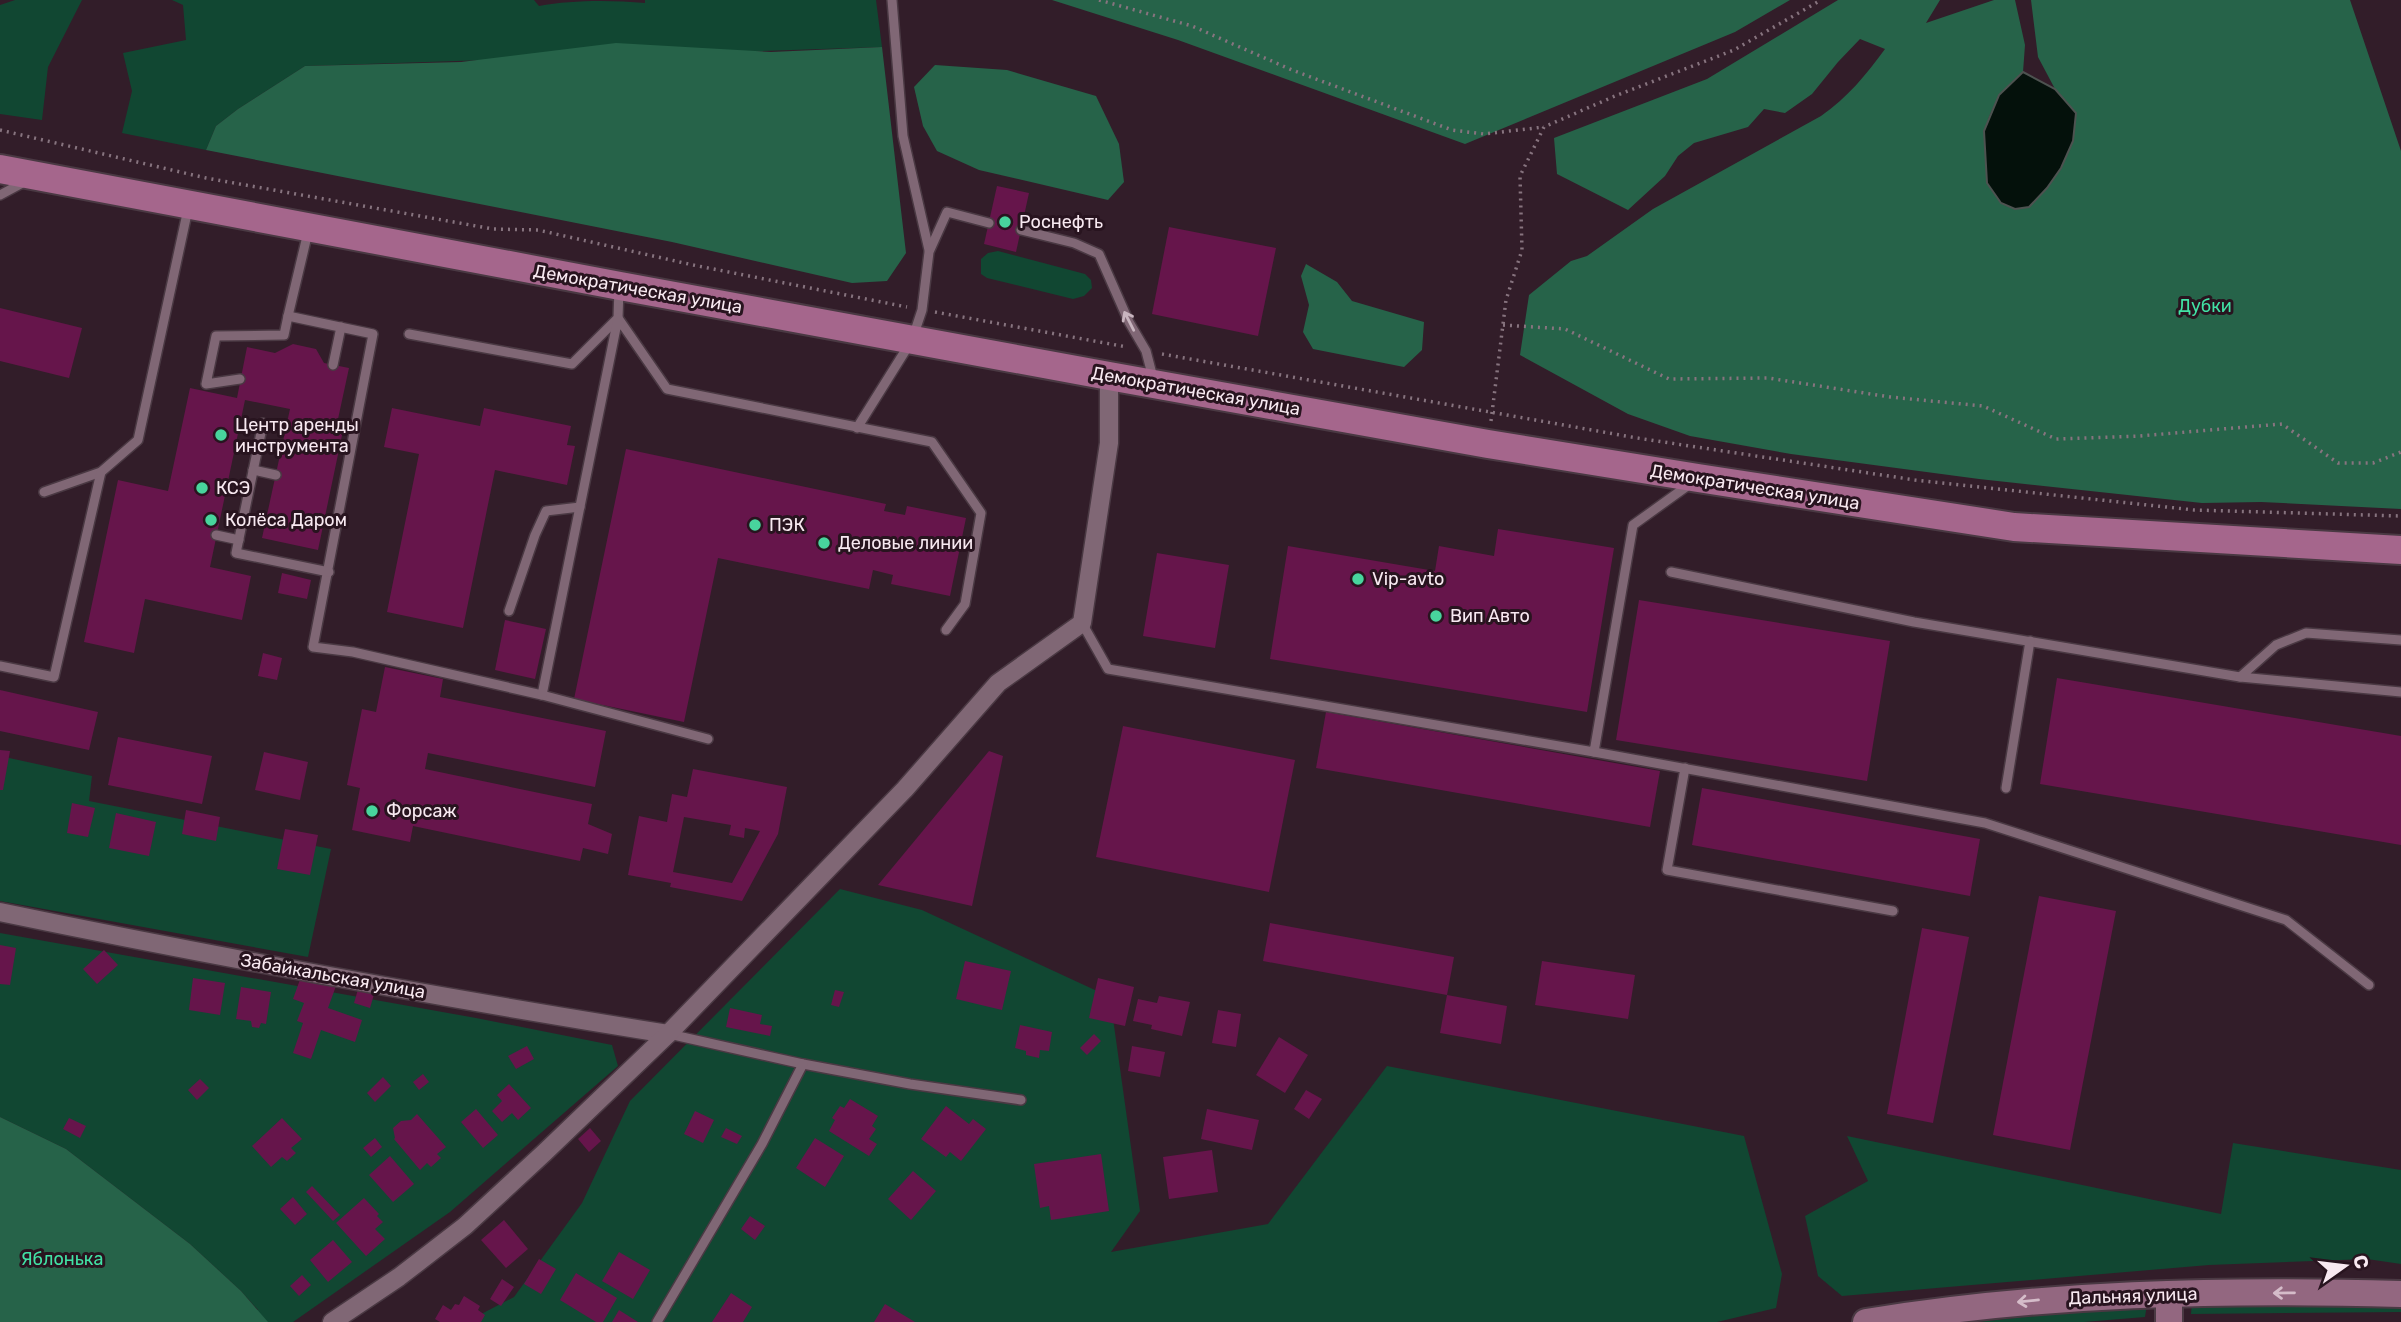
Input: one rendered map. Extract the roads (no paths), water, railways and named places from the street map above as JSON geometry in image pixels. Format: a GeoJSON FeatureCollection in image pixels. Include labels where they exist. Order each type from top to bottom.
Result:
{"type":"FeatureCollection","features":[{"type":"Feature","properties":{"kind":"main road","name":"Демократическая улица"},"geometry":{"type":"LineString","coordinates":[[0,169],[1109,376],[1488,444],[1698,478],[2014,527],[2401,550]]}},
{"type":"Feature","properties":{"kind":"main road","name":"Дальняя улица"},"geometry":{"type":"LineString","coordinates":[[1866,1322],[1926,1312],[2042,1299],[2169,1294],[2401,1294]]}},
{"type":"Feature","properties":{"kind":"main road"},"geometry":{"type":"LineString","coordinates":[[2169,1294],[2169,1322]]}},
{"type":"Feature","properties":{"kind":"street"},"geometry":{"type":"LineString","coordinates":[[332,1322],[399,1277],[465,1226],[544,1153],[668,1034],[905,789],[998,683],[1082,623],[1109,443],[1109,376]]}},
{"type":"Feature","properties":{"kind":"street","name":"Забайкальская улица"},"geometry":{"type":"LineString","coordinates":[[0,912],[362,982],[668,1034]]}},
{"type":"Feature","properties":{"kind":"lane"},"geometry":{"type":"LineString","coordinates":[[892,0],[903,136],[929,251]]}},
{"type":"Feature","properties":{"kind":"lane"},"geometry":{"type":"LineString","coordinates":[[0,195],[35,175]]}},
{"type":"Feature","properties":{"kind":"lane"},"geometry":{"type":"LineString","coordinates":[[44,492],[101,472],[138,440],[189,204]]}},
{"type":"Feature","properties":{"kind":"lane"},"geometry":{"type":"LineString","coordinates":[[857,428],[912,340],[922,310],[929,251],[947,212],[989,223]]}},
{"type":"Feature","properties":{"kind":"lane"},"geometry":{"type":"LineString","coordinates":[[240,379],[206,384],[216,336],[284,335],[310,227]]}},
{"type":"Feature","properties":{"kind":"lane"},"geometry":{"type":"LineString","coordinates":[[1021,230],[1074,243],[1098,254],[1129,322],[1146,351],[1154,383]]}},
{"type":"Feature","properties":{"kind":"lane"},"geometry":{"type":"LineString","coordinates":[[542,695],[618,318],[620,286]]}},
{"type":"Feature","properties":{"kind":"lane"},"geometry":{"type":"LineString","coordinates":[[288,316],[373,334],[313,647],[353,652],[542,695],[708,739]]}},
{"type":"Feature","properties":{"kind":"lane"},"geometry":{"type":"LineString","coordinates":[[409,334],[572,364],[618,318]]}},
{"type":"Feature","properties":{"kind":"lane"},"geometry":{"type":"LineString","coordinates":[[618,318],[667,389],[932,442],[981,513],[965,604],[946,630]]}},
{"type":"Feature","properties":{"kind":"lane"},"geometry":{"type":"LineString","coordinates":[[333,365],[341,327]]}},
{"type":"Feature","properties":{"kind":"lane"},"geometry":{"type":"LineString","coordinates":[[263,424],[236,553],[329,572]]}},
{"type":"Feature","properties":{"kind":"lane"},"geometry":{"type":"LineString","coordinates":[[253,470],[276,475]]}},
{"type":"Feature","properties":{"kind":"lane"},"geometry":{"type":"LineString","coordinates":[[0,666],[54,677],[101,472]]}},
{"type":"Feature","properties":{"kind":"lane"},"geometry":{"type":"LineString","coordinates":[[1594,751],[1633,525],[1698,478]]}},
{"type":"Feature","properties":{"kind":"lane"},"geometry":{"type":"LineString","coordinates":[[509,611],[535,535],[546,512],[579,507]]}},
{"type":"Feature","properties":{"kind":"lane"},"geometry":{"type":"LineString","coordinates":[[216,535],[239,540]]}},
{"type":"Feature","properties":{"kind":"lane"},"geometry":{"type":"LineString","coordinates":[[1671,572],[1914,622],[2241,677],[2401,692]]}},
{"type":"Feature","properties":{"kind":"lane"},"geometry":{"type":"LineString","coordinates":[[1082,623],[1108,669],[1594,751],[1985,823],[2286,920],[2369,985]]}},
{"type":"Feature","properties":{"kind":"lane"},"geometry":{"type":"LineString","coordinates":[[2241,677],[2276,646],[2306,633],[2401,640]]}},
{"type":"Feature","properties":{"kind":"lane"},"geometry":{"type":"LineString","coordinates":[[2006,788],[2030,641]]}},
{"type":"Feature","properties":{"kind":"lane"},"geometry":{"type":"LineString","coordinates":[[1685,768],[1667,870],[1893,911]]}},
{"type":"Feature","properties":{"kind":"lane"},"geometry":{"type":"LineString","coordinates":[[668,1034],[803,1064],[910,1084],[1021,1100]]}},
{"type":"Feature","properties":{"kind":"lane"},"geometry":{"type":"LineString","coordinates":[[657,1322],[762,1144],[803,1064]]}},
{"type":"Feature","properties":{"kind":"place","name":"Роснефть"},"geometry":{"type":"Point","coordinates":[1005,222]}},
{"type":"Feature","properties":{"kind":"place","name":"Центр аренды инструмента"},"geometry":{"type":"Point","coordinates":[221,435]}},
{"type":"Feature","properties":{"kind":"place","name":"КСЭ"},"geometry":{"type":"Point","coordinates":[202,488]}},
{"type":"Feature","properties":{"kind":"place","name":"Колёса Даром"},"geometry":{"type":"Point","coordinates":[211,520]}},
{"type":"Feature","properties":{"kind":"place","name":"ПЭК"},"geometry":{"type":"Point","coordinates":[755,525]}},
{"type":"Feature","properties":{"kind":"place","name":"Деловые линии"},"geometry":{"type":"Point","coordinates":[824,543]}},
{"type":"Feature","properties":{"kind":"place","name":"Vip-avto"},"geometry":{"type":"Point","coordinates":[1358,579]}},
{"type":"Feature","properties":{"kind":"place","name":"Вип Авто"},"geometry":{"type":"Point","coordinates":[1436,616]}},
{"type":"Feature","properties":{"kind":"place","name":"Форсаж"},"geometry":{"type":"Point","coordinates":[372,811]}},
{"type":"Feature","properties":{"kind":"park label","name":"Дубки"},"geometry":{"type":"Point","coordinates":[2205,306]}},
{"type":"Feature","properties":{"kind":"park label","name":"Яблонька"},"geometry":{"type":"Point","coordinates":[62,1259]}}]}
